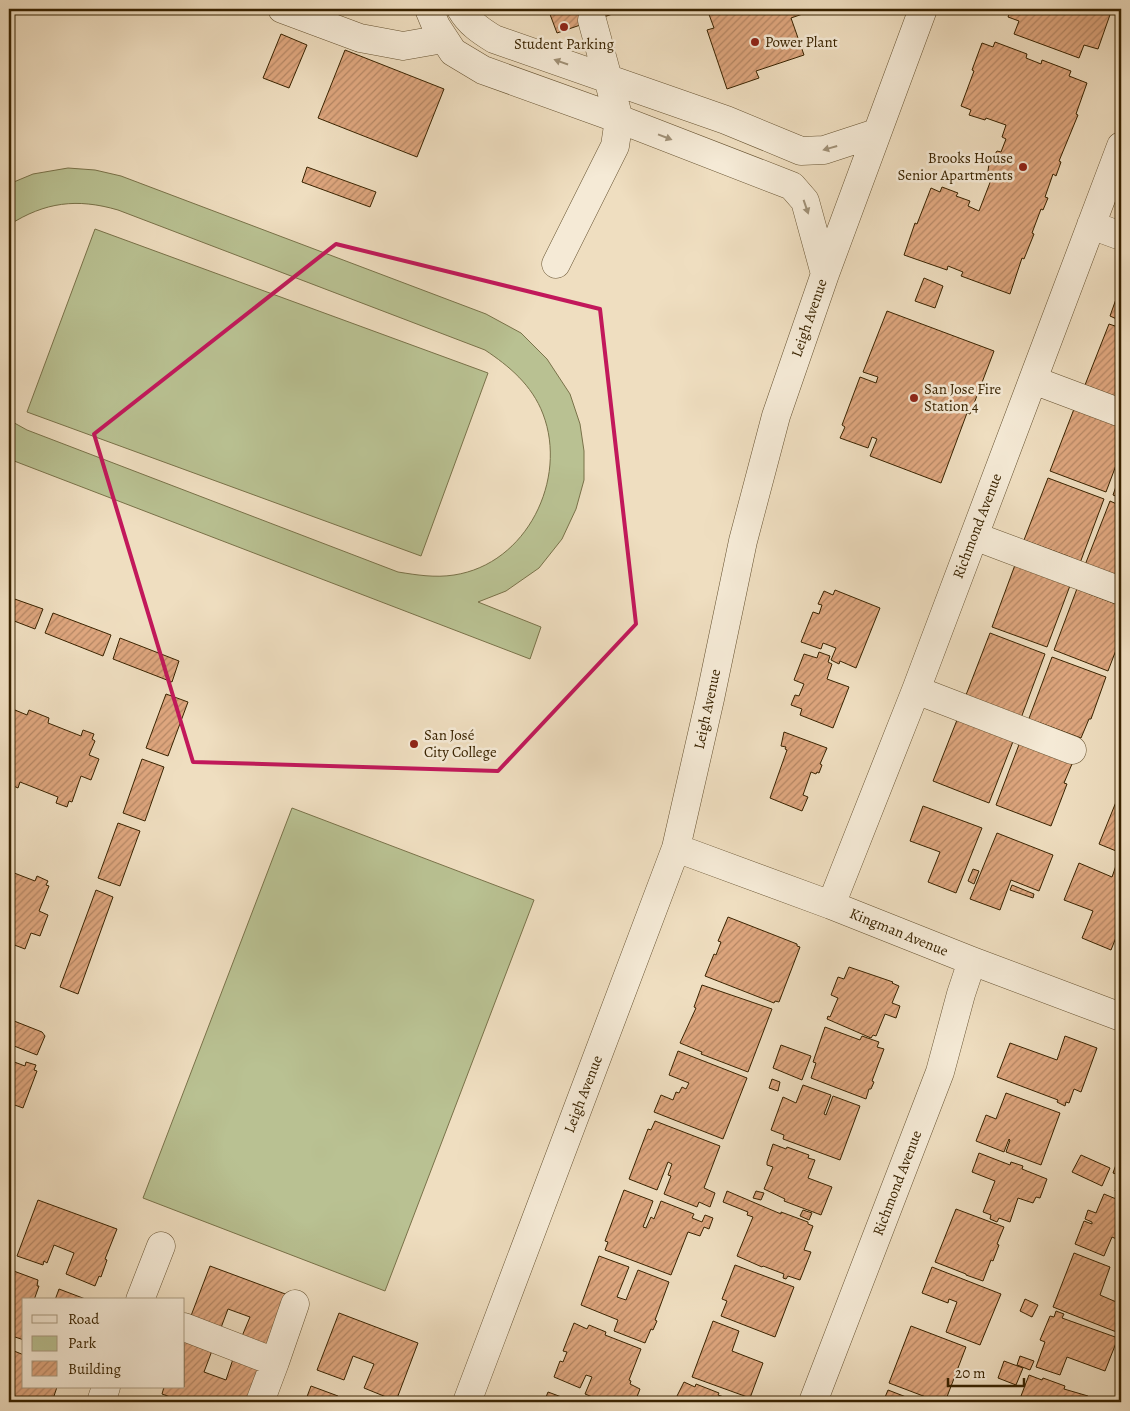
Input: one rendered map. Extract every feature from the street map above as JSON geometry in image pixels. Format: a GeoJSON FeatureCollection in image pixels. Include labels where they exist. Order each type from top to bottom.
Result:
{"type":"FeatureCollection","features":[{"type":"Feature","properties":{"kind":"street"},"geometry":{"type":"LineString","coordinates":[[282,9],[360,38],[403,46],[443,39]]}},
{"type":"Feature","properties":{"kind":"street"},"geometry":{"type":"LineString","coordinates":[[429,9],[443,39],[453,52],[483,70],[619,119],[792,186],[805,201],[824,274]]}},
{"type":"Feature","properties":{"kind":"street"},"geometry":{"type":"LineString","coordinates":[[461,9],[466,17],[480,30],[494,39],[726,120],[801,151],[824,150],[876,133]]}},
{"type":"Feature","properties":{"kind":"street","name":"Leigh Avenue"},"geometry":{"type":"LineString","coordinates":[[467,1402],[676,848],[704,727],[743,541],[776,416],[824,274],[923,9]]}},
{"type":"Feature","properties":{"kind":"street"},"geometry":{"type":"LineString","coordinates":[[556,264],[615,146],[619,119],[592,20]]}},
{"type":"Feature","properties":{"kind":"street","name":"Richmond Avenue"},"geometry":{"type":"LineString","coordinates":[[831,905],[916,690],[1121,146]]}},
{"type":"Feature","properties":{"kind":"street"},"geometry":{"type":"LineString","coordinates":[[1091,225],[1121,236]]}},
{"type":"Feature","properties":{"kind":"street"},"geometry":{"type":"LineString","coordinates":[[1033,380],[1121,414]]}},
{"type":"Feature","properties":{"kind":"street"},"geometry":{"type":"LineString","coordinates":[[974,536],[1121,591]]}},
{"type":"Feature","properties":{"kind":"street"},"geometry":{"type":"LineString","coordinates":[[916,690],[1072,750]]}},
{"type":"Feature","properties":{"kind":"street","name":"Kingman Avenue"},"geometry":{"type":"LineString","coordinates":[[676,848],[831,905],[1121,1017]]}},
{"type":"Feature","properties":{"kind":"street","name":"Richmond Avenue"},"geometry":{"type":"LineString","coordinates":[[813,1402],[940,1072],[972,961]]}},
{"type":"Feature","properties":{"kind":"street"},"geometry":{"type":"LineString","coordinates":[[141,1298],[161,1246]]}},
{"type":"Feature","properties":{"kind":"street"},"geometry":{"type":"LineString","coordinates":[[260,1402],[295,1304]]}},
{"type":"Feature","properties":{"kind":"street"},"geometry":{"type":"LineString","coordinates":[[185,1327],[275,1362]]}},
{"type":"Feature","properties":{"kind":"street"},"geometry":{"type":"LineString","coordinates":[[101,1402],[106,1388]]}},
{"type":"Feature","properties":{"kind":"highlighted area"},"geometry":{"type":"Polygon","coordinates":[[[336,244],[600,309],[636,624],[498,771],[193,762],[94,434],[336,244]]]}},
{"type":"Feature","properties":{"kind":"green space"},"geometry":{"type":"Polygon","coordinates":[[[68,168],[95,170],[121,176],[486,314],[521,333],[547,359],[570,394],[580,424],[584,451],[584,480],[576,509],[562,539],[539,568],[506,591],[478,602],[541,627],[530,659],[9,459],[9,420],[27,430],[398,572],[433,576],[454,575],[480,568],[502,554],[521,536],[535,515],[545,491],[550,465],[549,439],[543,414],[533,394],[519,377],[485,350],[118,210],[103,206],[75,203],[62,204],[35,211],[9,225],[9,184],[33,174],[68,168]]]}},
{"type":"Feature","properties":{"kind":"green space"},"geometry":{"type":"Polygon","coordinates":[[[95,229],[488,373],[421,556],[27,412],[95,229]]]}},
{"type":"Feature","properties":{"kind":"green space"},"geometry":{"type":"Polygon","coordinates":[[[292,808],[534,900],[385,1291],[143,1198],[292,808]]]}},
{"type":"Feature","properties":{"kind":"building","name":"Student Parking"},"geometry":{"type":"Polygon","coordinates":[[[548,9],[627,9],[557,33],[548,9]]]}},
{"type":"Feature","properties":{"kind":"building","name":"Power Plant"},"geometry":{"type":"Polygon","coordinates":[[[707,9],[817,9],[791,18],[804,55],[756,71],[759,78],[727,89],[707,30],[714,28],[707,9]]]}},
{"type":"Feature","properties":{"kind":"building"},"geometry":{"type":"Polygon","coordinates":[[[1011,9],[1112,9],[1098,49],[1084,45],[1079,58],[1014,34],[1019,21],[1008,17],[1011,9]]]}},
{"type":"Feature","properties":{"kind":"building"},"geometry":{"type":"Polygon","coordinates":[[[281,34],[307,45],[289,88],[263,78],[281,34]]]}},
{"type":"Feature","properties":{"kind":"building","name":"Brooks House Senior Apartments"},"geometry":{"type":"Polygon","coordinates":[[[995,42],[1027,54],[1026,58],[1041,64],[1042,60],[1071,71],[1069,76],[1087,83],[1076,114],[1078,115],[1059,161],[1061,162],[1056,176],[1053,174],[1045,197],[1048,198],[1043,210],[1041,209],[1032,233],[1034,234],[1024,259],[1022,258],[1010,294],[961,276],[963,272],[948,266],[947,270],[904,255],[915,223],[917,224],[931,188],[940,192],[942,187],[958,193],[956,196],[970,201],[968,206],[979,211],[991,180],[987,178],[989,164],[997,151],[1001,152],[1006,139],[1002,137],[1006,125],[986,118],[985,120],[969,115],[971,110],[961,106],[982,43],[993,47],[995,42]]]}},
{"type":"Feature","properties":{"kind":"building"},"geometry":{"type":"Polygon","coordinates":[[[345,50],[444,89],[417,157],[318,118],[345,50]]]}},
{"type":"Feature","properties":{"kind":"building"},"geometry":{"type":"Polygon","coordinates":[[[307,167],[376,192],[370,207],[302,182],[307,167]]]}},
{"type":"Feature","properties":{"kind":"building"},"geometry":{"type":"Polygon","coordinates":[[[924,278],[943,286],[935,308],[915,301],[924,278]]]}},
{"type":"Feature","properties":{"kind":"building"},"geometry":{"type":"Polygon","coordinates":[[[1121,285],[1121,321],[1110,316],[1121,285]]]}},
{"type":"Feature","properties":{"kind":"building","name":"San Jose Fire Station 4"},"geometry":{"type":"Polygon","coordinates":[[[887,311],[994,351],[970,414],[967,413],[941,483],[870,456],[877,439],[872,437],[868,448],[840,438],[845,427],[842,425],[860,377],[876,383],[878,377],[863,372],[887,311]]]}},
{"type":"Feature","properties":{"kind":"building"},"geometry":{"type":"Polygon","coordinates":[[[1109,324],[1121,328],[1121,399],[1085,385],[1109,324]]]}},
{"type":"Feature","properties":{"kind":"building"},"geometry":{"type":"Polygon","coordinates":[[[1074,409],[1119,426],[1121,424],[1121,452],[1106,492],[1050,471],[1074,409]]]}},
{"type":"Feature","properties":{"kind":"building"},"geometry":{"type":"Polygon","coordinates":[[[1121,472],[1121,498],[1113,495],[1121,472]]]}},
{"type":"Feature","properties":{"kind":"building"},"geometry":{"type":"Polygon","coordinates":[[[1048,478],[1104,499],[1080,563],[1069,559],[1070,557],[1024,540],[1048,478]]]}},
{"type":"Feature","properties":{"kind":"building"},"geometry":{"type":"Polygon","coordinates":[[[1110,501],[1121,506],[1121,577],[1085,565],[1110,501]]]}},
{"type":"Feature","properties":{"kind":"building"},"geometry":{"type":"Polygon","coordinates":[[[1015,565],[1071,583],[1047,647],[992,627],[1015,565]]]}},
{"type":"Feature","properties":{"kind":"building"},"geometry":{"type":"Polygon","coordinates":[[[1078,586],[1089,590],[1087,593],[1121,606],[1121,637],[1108,671],[1054,650],[1078,586]]]}},
{"type":"Feature","properties":{"kind":"building"},"geometry":{"type":"Polygon","coordinates":[[[835,590],[880,608],[856,668],[840,661],[839,664],[831,660],[836,648],[823,643],[821,649],[801,642],[813,612],[819,614],[822,605],[818,604],[824,591],[833,595],[835,590]]]}},
{"type":"Feature","properties":{"kind":"building"},"geometry":{"type":"Polygon","coordinates":[[[9,597],[43,609],[35,629],[9,619],[9,597]]]}},
{"type":"Feature","properties":{"kind":"building"},"geometry":{"type":"Polygon","coordinates":[[[53,613],[111,635],[103,656],[45,633],[53,613]]]}},
{"type":"Feature","properties":{"kind":"building"},"geometry":{"type":"Polygon","coordinates":[[[990,633],[1045,654],[1021,718],[966,695],[990,633]]]}},
{"type":"Feature","properties":{"kind":"building"},"geometry":{"type":"Polygon","coordinates":[[[120,638],[179,661],[172,682],[113,659],[120,638]]]}},
{"type":"Feature","properties":{"kind":"building"},"geometry":{"type":"Polygon","coordinates":[[[819,652],[830,656],[828,662],[832,664],[827,679],[849,687],[833,728],[800,715],[802,709],[791,705],[795,695],[799,696],[804,684],[794,680],[804,654],[817,658],[819,652]]]}},
{"type":"Feature","properties":{"kind":"building"},"geometry":{"type":"Polygon","coordinates":[[[1052,657],[1106,677],[1091,719],[1089,719],[1081,738],[1038,722],[1037,725],[1028,721],[1052,657]]]}},
{"type":"Feature","properties":{"kind":"building"},"geometry":{"type":"Polygon","coordinates":[[[166,694],[188,702],[168,756],[146,748],[166,694]]]}},
{"type":"Feature","properties":{"kind":"building"},"geometry":{"type":"Polygon","coordinates":[[[15,710],[27,715],[29,710],[49,718],[48,723],[81,736],[83,730],[94,734],[92,739],[95,741],[89,755],[99,759],[91,780],[81,776],[72,802],[69,801],[67,807],[56,803],[58,797],[20,782],[18,788],[9,784],[9,711],[14,713],[15,710]]]}},
{"type":"Feature","properties":{"kind":"building"},"geometry":{"type":"Polygon","coordinates":[[[957,720],[1014,739],[989,803],[933,781],[957,720]]]}},
{"type":"Feature","properties":{"kind":"building"},"geometry":{"type":"Polygon","coordinates":[[[784,732],[827,748],[820,764],[822,765],[819,773],[811,772],[803,795],[808,797],[802,811],[770,798],[787,750],[785,749],[786,747],[781,746],[784,732]]]}},
{"type":"Feature","properties":{"kind":"building"},"geometry":{"type":"Polygon","coordinates":[[[1020,742],[1072,764],[1064,783],[1067,784],[1051,826],[996,805],[1020,742]]]}},
{"type":"Feature","properties":{"kind":"building"},"geometry":{"type":"Polygon","coordinates":[[[142,759],[164,767],[145,821],[123,813],[142,759]]]}},
{"type":"Feature","properties":{"kind":"building"},"geometry":{"type":"Polygon","coordinates":[[[1121,796],[1121,853],[1099,844],[1116,802],[1118,803],[1121,796]]]}},
{"type":"Feature","properties":{"kind":"building"},"geometry":{"type":"Polygon","coordinates":[[[923,806],[982,828],[956,893],[928,882],[940,852],[910,841],[923,806]]]}},
{"type":"Feature","properties":{"kind":"building"},"geometry":{"type":"Polygon","coordinates":[[[118,823],[140,831],[120,886],[98,878],[118,823]]]}},
{"type":"Feature","properties":{"kind":"building"},"geometry":{"type":"Polygon","coordinates":[[[997,833],[1053,855],[1039,891],[1011,880],[1000,910],[970,899],[997,833]]]}},
{"type":"Feature","properties":{"kind":"building"},"geometry":{"type":"Polygon","coordinates":[[[1119,857],[1121,858],[1121,925],[1111,950],[1082,938],[1093,911],[1064,900],[1079,863],[1112,877],[1119,857]]]}},
{"type":"Feature","properties":{"kind":"building"},"geometry":{"type":"Polygon","coordinates":[[[973,869],[979,871],[974,884],[968,881],[973,869]]]}},
{"type":"Feature","properties":{"kind":"building"},"geometry":{"type":"Polygon","coordinates":[[[9,871],[35,881],[37,876],[48,881],[46,885],[49,886],[39,911],[48,915],[40,936],[31,933],[25,949],[9,943],[9,871]]]}},
{"type":"Feature","properties":{"kind":"building"},"geometry":{"type":"Polygon","coordinates":[[[1012,885],[1034,894],[1033,898],[1010,890],[1012,885]]]}},
{"type":"Feature","properties":{"kind":"building"},"geometry":{"type":"Polygon","coordinates":[[[96,890],[113,897],[78,994],[60,987],[96,890]]]}},
{"type":"Feature","properties":{"kind":"building"},"geometry":{"type":"Polygon","coordinates":[[[728,917],[797,944],[800,947],[779,1002],[775,1001],[774,1003],[705,976],[714,954],[716,955],[721,942],[718,941],[728,917]]]}},
{"type":"Feature","properties":{"kind":"building"},"geometry":{"type":"Polygon","coordinates":[[[849,967],[893,982],[899,986],[892,1003],[900,1006],[896,1018],[885,1014],[876,1036],[873,1035],[871,1038],[827,1019],[828,1016],[830,1017],[838,998],[831,995],[838,977],[844,979],[849,967]]]}},
{"type":"Feature","properties":{"kind":"building"},"geometry":{"type":"Polygon","coordinates":[[[702,985],[772,1009],[748,1072],[701,1054],[702,1052],[680,1043],[696,1008],[694,1007],[702,985]]]}},
{"type":"Feature","properties":{"kind":"building"},"geometry":{"type":"Polygon","coordinates":[[[9,1019],[42,1032],[45,1036],[37,1055],[9,1044],[9,1019]]]}},
{"type":"Feature","properties":{"kind":"building"},"geometry":{"type":"Polygon","coordinates":[[[825,1027],[860,1040],[862,1036],[879,1042],[877,1047],[884,1049],[872,1081],[874,1082],[871,1089],[869,1089],[866,1099],[811,1078],[816,1063],[813,1062],[825,1027]]]}},
{"type":"Feature","properties":{"kind":"building"},"geometry":{"type":"Polygon","coordinates":[[[1065,1036],[1097,1048],[1081,1092],[1074,1089],[1069,1103],[1066,1102],[1065,1106],[1057,1102],[1058,1100],[997,1077],[1010,1043],[1057,1060],[1065,1036]]]}},
{"type":"Feature","properties":{"kind":"building"},"geometry":{"type":"Polygon","coordinates":[[[781,1045],[811,1056],[802,1080],[773,1068],[781,1045]]]}},
{"type":"Feature","properties":{"kind":"building"},"geometry":{"type":"Polygon","coordinates":[[[678,1051],[747,1078],[723,1139],[654,1112],[661,1095],[673,1100],[676,1092],[679,1093],[682,1087],[686,1089],[689,1083],[669,1075],[678,1051]]]}},
{"type":"Feature","properties":{"kind":"building"},"geometry":{"type":"Polygon","coordinates":[[[9,1060],[25,1066],[26,1062],[36,1065],[34,1070],[37,1071],[23,1108],[9,1103],[9,1060]]]}},
{"type":"Feature","properties":{"kind":"building"},"geometry":{"type":"Polygon","coordinates":[[[772,1079],[780,1082],[778,1091],[769,1088],[772,1079]]]}},
{"type":"Feature","properties":{"kind":"building"},"geometry":{"type":"Polygon","coordinates":[[[803,1085],[831,1095],[824,1114],[826,1115],[833,1096],[860,1106],[840,1160],[783,1139],[784,1135],[771,1130],[783,1097],[796,1103],[803,1085]]]}},
{"type":"Feature","properties":{"kind":"building"},"geometry":{"type":"Polygon","coordinates":[[[1006,1093],[1060,1113],[1041,1165],[1006,1152],[1009,1139],[1004,1152],[976,1141],[986,1115],[996,1119],[1006,1093]]]}},
{"type":"Feature","properties":{"kind":"building"},"geometry":{"type":"Polygon","coordinates":[[[655,1121],[720,1146],[704,1188],[715,1193],[710,1207],[699,1202],[697,1207],[664,1194],[671,1176],[668,1175],[672,1164],[668,1162],[657,1190],[629,1179],[648,1129],[651,1130],[655,1121]]]}},
{"type":"Feature","properties":{"kind":"building"},"geometry":{"type":"Polygon","coordinates":[[[773,1144],[809,1155],[808,1158],[815,1160],[808,1178],[832,1187],[821,1215],[784,1201],[785,1199],[764,1189],[773,1167],[767,1165],[767,1162],[773,1144]]]}},
{"type":"Feature","properties":{"kind":"building"},"geometry":{"type":"Polygon","coordinates":[[[1121,1151],[1121,1176],[1113,1173],[1121,1151]]]}},
{"type":"Feature","properties":{"kind":"building"},"geometry":{"type":"Polygon","coordinates":[[[979,1153],[1010,1165],[1011,1162],[1023,1166],[1022,1169],[1047,1179],[1040,1198],[1036,1197],[1033,1203],[1018,1198],[1010,1222],[999,1218],[997,1222],[990,1219],[991,1215],[983,1212],[995,1181],[972,1172],[979,1153]]]}},
{"type":"Feature","properties":{"kind":"building"},"geometry":{"type":"Polygon","coordinates":[[[1081,1155],[1110,1168],[1102,1186],[1072,1172],[1081,1155]]]}},
{"type":"Feature","properties":{"kind":"building"},"geometry":{"type":"Polygon","coordinates":[[[1121,1176],[1121,1193],[1115,1191],[1121,1176]]]}},
{"type":"Feature","properties":{"kind":"building"},"geometry":{"type":"Polygon","coordinates":[[[624,1190],[653,1201],[643,1227],[646,1228],[651,1217],[654,1219],[661,1201],[694,1214],[692,1218],[702,1222],[705,1215],[713,1218],[709,1229],[704,1227],[700,1236],[688,1232],[671,1275],[605,1250],[608,1242],[605,1241],[624,1190]]]}},
{"type":"Feature","properties":{"kind":"building"},"geometry":{"type":"Polygon","coordinates":[[[727,1191],[781,1214],[781,1212],[808,1222],[808,1224],[813,1226],[804,1250],[811,1252],[800,1280],[788,1276],[786,1279],[783,1278],[784,1274],[737,1256],[753,1217],[747,1215],[748,1212],[723,1202],[727,1191]]]}},
{"type":"Feature","properties":{"kind":"building"},"geometry":{"type":"Polygon","coordinates":[[[756,1191],[764,1193],[761,1200],[753,1198],[756,1191]]]}},
{"type":"Feature","properties":{"kind":"building"},"geometry":{"type":"Polygon","coordinates":[[[1104,1194],[1121,1201],[1121,1241],[1112,1237],[1104,1256],[1075,1244],[1084,1221],[1092,1224],[1092,1222],[1085,1219],[1088,1210],[1096,1213],[1104,1194]]]}},
{"type":"Feature","properties":{"kind":"building"},"geometry":{"type":"Polygon","coordinates":[[[38,1200],[117,1229],[105,1259],[107,1260],[101,1277],[99,1276],[95,1286],[66,1274],[74,1253],[54,1245],[47,1263],[44,1261],[43,1265],[17,1256],[38,1200]]]}},
{"type":"Feature","properties":{"kind":"building"},"geometry":{"type":"Polygon","coordinates":[[[956,1209],[1004,1227],[993,1261],[991,1260],[983,1281],[935,1262],[956,1209]]]}},
{"type":"Feature","properties":{"kind":"building"},"geometry":{"type":"Polygon","coordinates":[[[803,1210],[812,1213],[809,1220],[800,1216],[803,1210]]]}},
{"type":"Feature","properties":{"kind":"building"},"geometry":{"type":"Polygon","coordinates":[[[1074,1253],[1110,1267],[1100,1295],[1121,1304],[1121,1328],[1119,1333],[1053,1307],[1074,1253]]]}},
{"type":"Feature","properties":{"kind":"building"},"geometry":{"type":"Polygon","coordinates":[[[599,1256],[629,1267],[617,1297],[626,1300],[638,1270],[669,1282],[655,1320],[657,1321],[645,1343],[614,1331],[618,1320],[581,1305],[599,1256]]]}},
{"type":"Feature","properties":{"kind":"building"},"geometry":{"type":"Polygon","coordinates":[[[735,1265],[794,1287],[775,1337],[721,1316],[727,1301],[722,1299],[735,1265]]]}},
{"type":"Feature","properties":{"kind":"building"},"geometry":{"type":"Polygon","coordinates":[[[210,1266],[288,1295],[267,1351],[240,1341],[250,1317],[228,1309],[219,1333],[189,1321],[210,1266]]]}},
{"type":"Feature","properties":{"kind":"building"},"geometry":{"type":"Polygon","coordinates":[[[932,1267],[1001,1294],[980,1345],[946,1332],[957,1302],[949,1299],[948,1303],[922,1293],[932,1267]]]}},
{"type":"Feature","properties":{"kind":"building"},"geometry":{"type":"Polygon","coordinates":[[[11,1270],[38,1280],[37,1286],[39,1286],[35,1298],[22,1298],[22,1339],[9,1335],[9,1275],[11,1270]]]}},
{"type":"Feature","properties":{"kind":"building"},"geometry":{"type":"Polygon","coordinates":[[[59,1289],[83,1298],[56,1298],[59,1289]]]}},
{"type":"Feature","properties":{"kind":"building"},"geometry":{"type":"Polygon","coordinates":[[[1025,1299],[1038,1305],[1032,1317],[1020,1311],[1025,1299]]]}},
{"type":"Feature","properties":{"kind":"building"},"geometry":{"type":"Polygon","coordinates":[[[1056,1311],[1064,1314],[1062,1318],[1118,1338],[1105,1371],[1067,1357],[1060,1375],[1036,1367],[1045,1342],[1040,1340],[1050,1316],[1054,1317],[1056,1311]]]}},
{"type":"Feature","properties":{"kind":"building"},"geometry":{"type":"Polygon","coordinates":[[[339,1313],[418,1343],[396,1401],[364,1388],[374,1364],[353,1356],[344,1380],[317,1370],[339,1313]]]}},
{"type":"Feature","properties":{"kind":"building"},"geometry":{"type":"Polygon","coordinates":[[[713,1321],[739,1331],[732,1351],[763,1363],[750,1398],[692,1377],[713,1321]]]}},
{"type":"Feature","properties":{"kind":"building"},"geometry":{"type":"Polygon","coordinates":[[[574,1323],[587,1329],[589,1325],[606,1332],[605,1335],[641,1349],[629,1380],[631,1381],[630,1384],[640,1389],[635,1402],[605,1402],[585,1394],[592,1377],[586,1375],[580,1388],[554,1377],[560,1361],[563,1362],[567,1352],[563,1351],[574,1323]]]}},
{"type":"Feature","properties":{"kind":"building"},"geometry":{"type":"Polygon","coordinates":[[[911,1326],[966,1347],[945,1402],[939,1402],[889,1383],[911,1326]]]}},
{"type":"Feature","properties":{"kind":"building"},"geometry":{"type":"Polygon","coordinates":[[[185,1338],[213,1348],[204,1372],[226,1380],[234,1356],[260,1366],[247,1402],[184,1402],[162,1394],[164,1388],[185,1388],[185,1338]]]}},
{"type":"Feature","properties":{"kind":"building"},"geometry":{"type":"Polygon","coordinates":[[[9,1349],[22,1354],[22,1388],[57,1388],[52,1402],[20,1402],[21,1398],[9,1394],[9,1349]]]}},
{"type":"Feature","properties":{"kind":"building"},"geometry":{"type":"Polygon","coordinates":[[[1020,1356],[1034,1361],[1030,1370],[1017,1365],[1020,1356]]]}},
{"type":"Feature","properties":{"kind":"building"},"geometry":{"type":"Polygon","coordinates":[[[1004,1361],[1023,1368],[1016,1385],[998,1378],[1004,1361]]]}},
{"type":"Feature","properties":{"kind":"building"},"geometry":{"type":"Polygon","coordinates":[[[1029,1375],[1042,1380],[1043,1378],[1065,1386],[1064,1389],[1088,1396],[1086,1402],[1027,1402],[1028,1399],[1021,1396],[1029,1375]]]}},
{"type":"Feature","properties":{"kind":"building"},"geometry":{"type":"Polygon","coordinates":[[[684,1382],[695,1387],[696,1384],[719,1393],[718,1395],[724,1397],[723,1402],[677,1402],[678,1400],[675,1400],[684,1382]]]}},
{"type":"Feature","properties":{"kind":"building"},"geometry":{"type":"Polygon","coordinates":[[[311,1386],[338,1396],[335,1402],[305,1402],[311,1386]]]}},
{"type":"Feature","properties":{"kind":"building"},"geometry":{"type":"Polygon","coordinates":[[[888,1390],[919,1402],[883,1402],[888,1390]]]}},
{"type":"Feature","properties":{"kind":"building"},"geometry":{"type":"Polygon","coordinates":[[[548,1392],[575,1402],[544,1402],[548,1392]]]}},
{"type":"Feature","properties":{"kind":"place","name":"Student Parking"},"geometry":{"type":"Point","coordinates":[564,27]}},
{"type":"Feature","properties":{"kind":"place","name":"Power Plant"},"geometry":{"type":"Point","coordinates":[755,42]}},
{"type":"Feature","properties":{"kind":"place","name":"Brooks House Senior Apartments"},"geometry":{"type":"Point","coordinates":[1023,167]}},
{"type":"Feature","properties":{"kind":"place","name":"San Jose Fire Station 4"},"geometry":{"type":"Point","coordinates":[914,398]}},
{"type":"Feature","properties":{"kind":"place","name":"San José City College"},"geometry":{"type":"Point","coordinates":[414,744]}}]}
